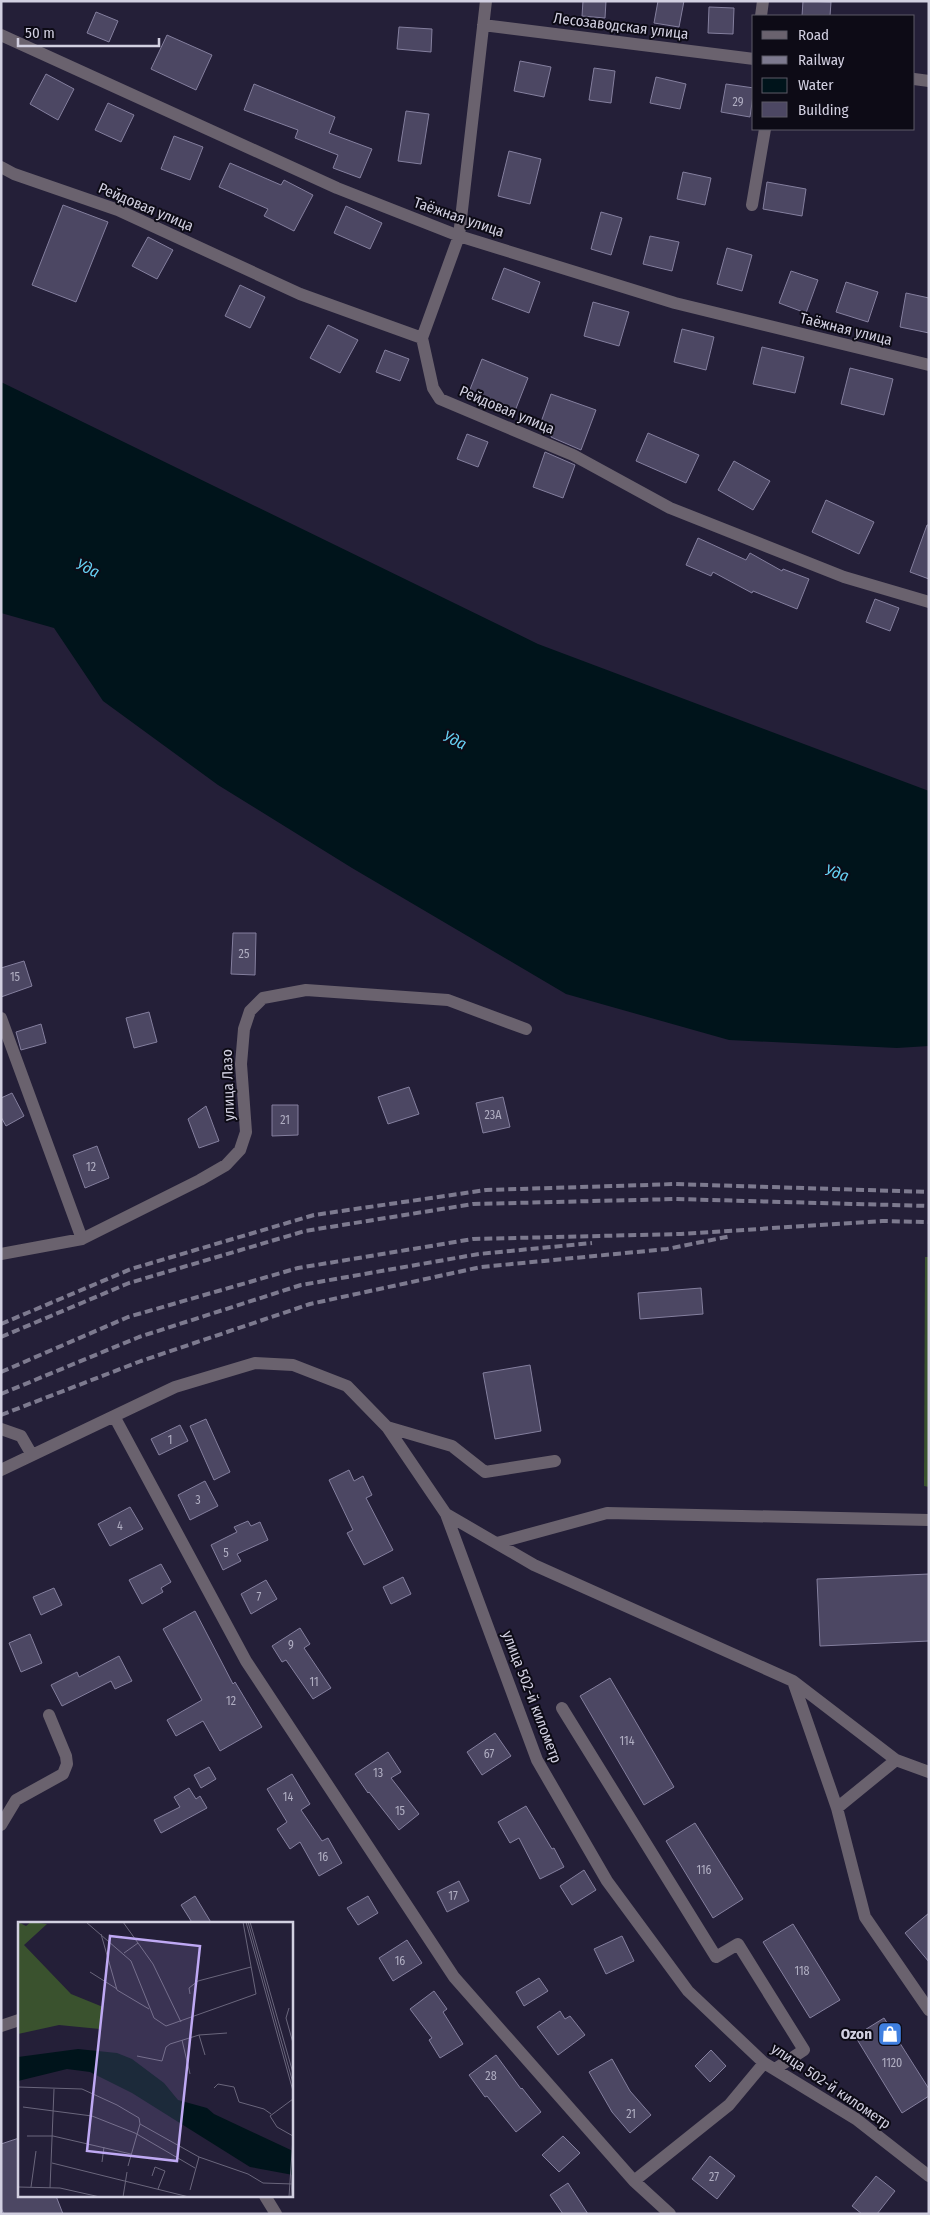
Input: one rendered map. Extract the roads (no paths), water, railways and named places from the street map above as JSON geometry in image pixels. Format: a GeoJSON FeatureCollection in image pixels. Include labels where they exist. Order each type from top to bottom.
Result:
{"type":"FeatureCollection","features":[{"type":"Feature","properties":{"kind":"street"},"geometry":{"type":"LineString","coordinates":[[422,338],[459,236],[486,1]]}},
{"type":"Feature","properties":{"kind":"street"},"geometry":{"type":"LineString","coordinates":[[762,1],[762,15]]}},
{"type":"Feature","properties":{"kind":"street","name":"Лесозаводская улица"},"geometry":{"type":"LineString","coordinates":[[483,25],[752,59]]}},
{"type":"Feature","properties":{"kind":"street","name":"Таёжная улица"},"geometry":{"type":"LineString","coordinates":[[1,35],[337,188],[459,236],[675,303],[929,365]]}},
{"type":"Feature","properties":{"kind":"street"},"geometry":{"type":"LineString","coordinates":[[915,79],[929,81]]}},
{"type":"Feature","properties":{"kind":"street"},"geometry":{"type":"LineString","coordinates":[[752,205],[765,130]]}},
{"type":"Feature","properties":{"kind":"street","name":"Рейдовая улица"},"geometry":{"type":"LineString","coordinates":[[1,167],[14,174],[118,210],[300,294],[422,338],[433,388],[440,399],[573,455],[670,508],[844,577],[929,602]]}},
{"type":"Feature","properties":{"kind":"street","name":"улица Лазо"},"geometry":{"type":"LineString","coordinates":[[1,1254],[82,1239],[226,1165],[240,1150],[246,1132],[241,1064],[244,1029],[250,1011],[263,998],[306,990],[448,1000],[526,1029]]}},
{"type":"Feature","properties":{"kind":"street"},"geometry":{"type":"LineString","coordinates":[[1,1018],[82,1239]]}},
{"type":"Feature","properties":{"kind":"street","name":"улица 502-й километр"},"geometry":{"type":"LineString","coordinates":[[1,1470],[175,1387],[255,1363],[293,1365],[347,1386],[387,1427],[446,1514],[537,1760],[607,1881],[688,1991],[769,2066],[856,2119],[929,2176]]}},
{"type":"Feature","properties":{"kind":"street"},"geometry":{"type":"LineString","coordinates":[[114,1416],[246,1661],[454,1977],[634,2181],[670,2214]]}},
{"type":"Feature","properties":{"kind":"street"},"geometry":{"type":"LineString","coordinates":[[387,1427],[452,1446],[484,1472],[555,1461]]}},
{"type":"Feature","properties":{"kind":"street"},"geometry":{"type":"LineString","coordinates":[[1,1429],[21,1436],[32,1456]]}},
{"type":"Feature","properties":{"kind":"street"},"geometry":{"type":"LineString","coordinates":[[497,1543],[607,1512],[929,1520]]}},
{"type":"Feature","properties":{"kind":"street"},"geometry":{"type":"LineString","coordinates":[[446,1514],[534,1565],[793,1682],[896,1760],[929,1772]]}},
{"type":"Feature","properties":{"kind":"street"},"geometry":{"type":"LineString","coordinates":[[793,1682],[837,1808],[865,1917],[929,2010]]}},
{"type":"Feature","properties":{"kind":"street"},"geometry":{"type":"LineString","coordinates":[[562,1708],[716,1957],[738,1944],[804,2050],[769,2066],[729,2105],[634,2181]]}},
{"type":"Feature","properties":{"kind":"street"},"geometry":{"type":"LineString","coordinates":[[1,1825],[16,1800],[62,1774],[67,1764],[66,1756],[49,1715]]}},
{"type":"Feature","properties":{"kind":"street"},"geometry":{"type":"LineString","coordinates":[[837,1808],[896,1760]]}},
{"type":"Feature","properties":{"kind":"street"},"geometry":{"type":"LineString","coordinates":[[1,2026],[18,2020]]}},
{"type":"Feature","properties":{"kind":"street"},"geometry":{"type":"LineString","coordinates":[[266,2198],[276,2214]]}},
{"type":"Feature","properties":{"kind":"water","name":"Уда"},"geometry":{"type":"Polygon","coordinates":[[[1,382],[538,644],[929,791],[929,1046],[897,1048],[729,1040],[566,994],[352,868],[218,785],[103,701],[54,628],[1,613],[1,382]]]}},
{"type":"Feature","properties":{"kind":"railway"},"geometry":{"type":"LineString","coordinates":[[1,1324],[131,1269],[314,1215],[486,1190],[676,1184],[929,1192]]}},
{"type":"Feature","properties":{"kind":"railway"},"geometry":{"type":"LineString","coordinates":[[1,1337],[129,1283],[305,1231],[473,1204],[676,1199],[929,1206]]}},
{"type":"Feature","properties":{"kind":"railway"},"geometry":{"type":"LineString","coordinates":[[1,1372],[128,1317],[298,1268],[473,1239],[681,1234],[882,1221],[929,1222]]}},
{"type":"Feature","properties":{"kind":"railway"},"geometry":{"type":"LineString","coordinates":[[1,1415],[141,1361],[310,1304],[481,1267],[667,1249],[731,1236]]}},
{"type":"Feature","properties":{"kind":"railway"},"geometry":{"type":"LineString","coordinates":[[1,1394],[139,1337],[301,1285],[479,1254],[592,1243]]}},
{"type":"Feature","properties":{"kind":"place","name":"Ozon"},"geometry":{"type":"Point","coordinates":[890,2034]}}]}
